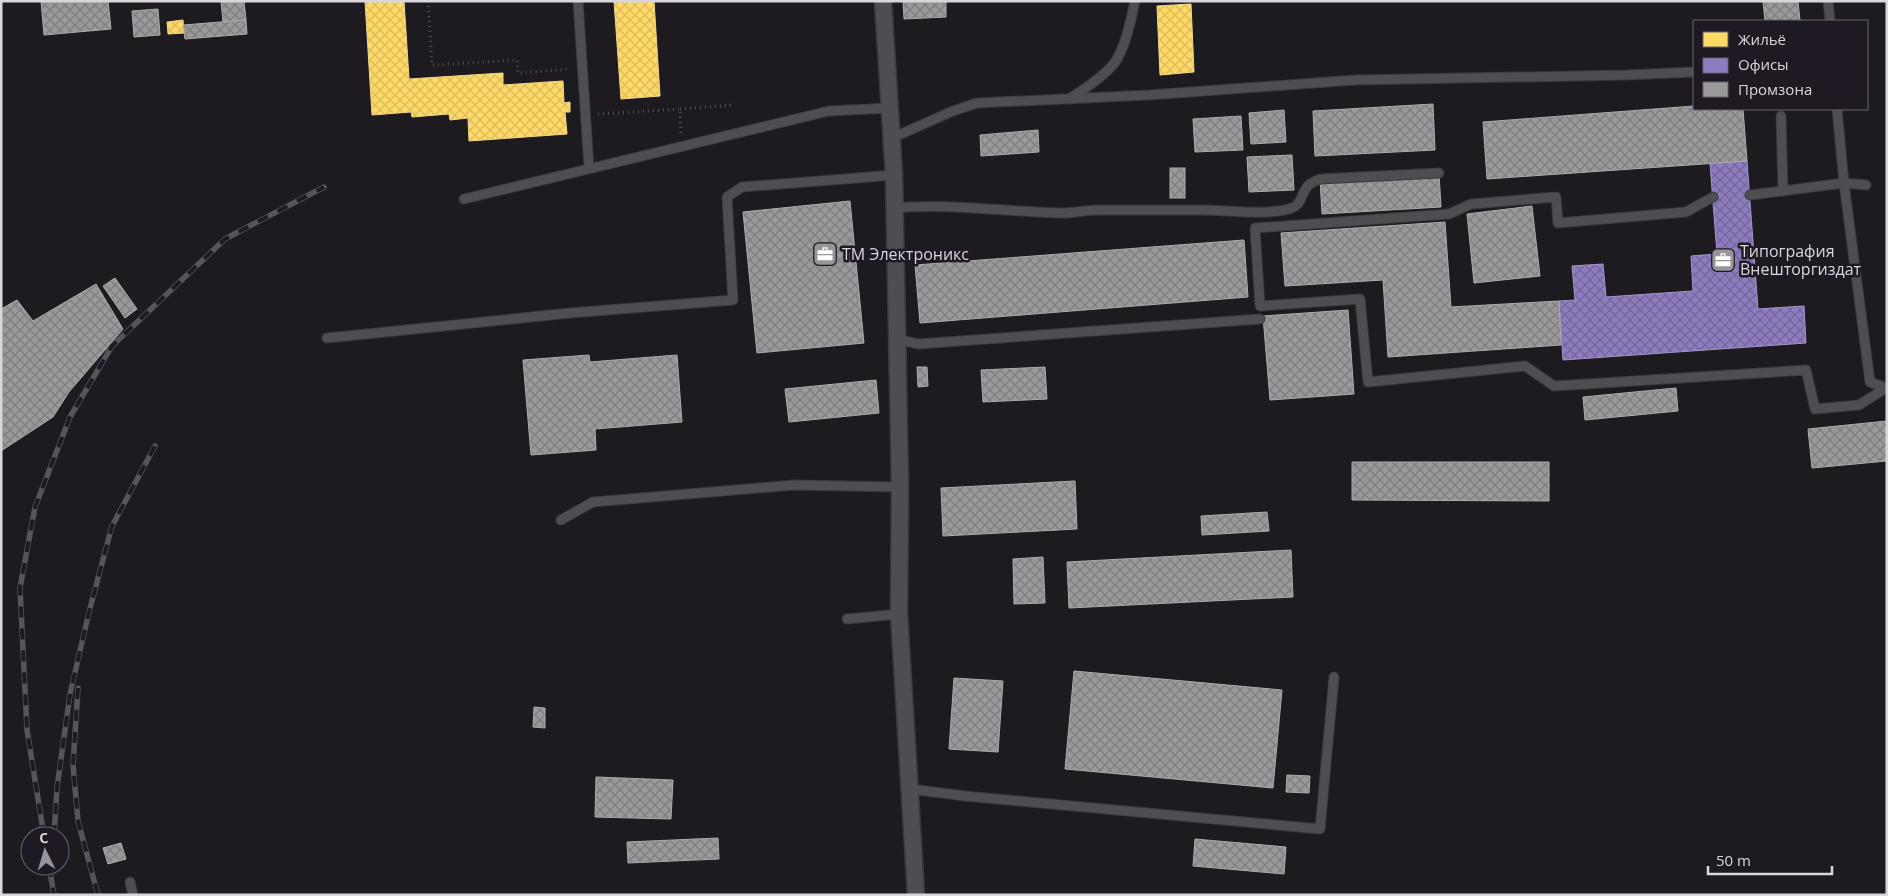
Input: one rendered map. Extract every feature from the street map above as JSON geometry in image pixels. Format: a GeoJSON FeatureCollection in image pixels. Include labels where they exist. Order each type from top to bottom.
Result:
{"type":"FeatureCollection","features":[{"type":"Feature","properties":{"kind":"street"},"geometry":{"type":"LineString","coordinates":[[883,1],[895,208],[900,487],[899,614],[916,895]]}},
{"type":"Feature","properties":{"kind":"lane"},"geometry":{"type":"LineString","coordinates":[[578,1],[589,168]]}},
{"type":"Feature","properties":{"kind":"lane"},"geometry":{"type":"LineString","coordinates":[[1069,99],[1097,80],[1114,63],[1125,38],[1135,1]]}},
{"type":"Feature","properties":{"kind":"lane"},"geometry":{"type":"LineString","coordinates":[[1828,1],[1830,20]]}},
{"type":"Feature","properties":{"kind":"lane"},"geometry":{"type":"LineString","coordinates":[[892,138],[953,111],[977,104],[1355,80],[1693,72]]}},
{"type":"Feature","properties":{"kind":"lane"},"geometry":{"type":"LineString","coordinates":[[464,199],[830,111],[890,108]]}},
{"type":"Feature","properties":{"kind":"lane"},"geometry":{"type":"LineString","coordinates":[[1837,110],[1844,184],[1870,382],[1886,388]]}},
{"type":"Feature","properties":{"kind":"lane"},"geometry":{"type":"LineString","coordinates":[[1781,116],[1783,191]]}},
{"type":"Feature","properties":{"kind":"lane"},"geometry":{"type":"LineString","coordinates":[[895,208],[919,206],[1065,213],[1097,210],[1203,210],[1236,212],[1283,210],[1294,207],[1299,203],[1307,186],[1320,179],[1439,173]]}},
{"type":"Feature","properties":{"kind":"lane"},"geometry":{"type":"LineString","coordinates":[[327,338],[570,313],[733,300],[727,197],[742,187],[894,175]]}},
{"type":"Feature","properties":{"kind":"lane"},"geometry":{"type":"LineString","coordinates":[[1750,195],[1844,184],[1866,185]]}},
{"type":"Feature","properties":{"kind":"lane"},"geometry":{"type":"LineString","coordinates":[[1713,198],[1686,212],[1558,223],[1556,197],[1471,204],[1449,214],[1254,228],[1260,306],[1360,299],[1368,382],[1525,366],[1554,386],[1806,370],[1815,409],[1859,405],[1886,388]]}},
{"type":"Feature","properties":{"kind":"lane"},"geometry":{"type":"LineString","coordinates":[[897,339],[918,344],[1260,319]]}},
{"type":"Feature","properties":{"kind":"lane"},"geometry":{"type":"LineString","coordinates":[[562,520],[593,502],[794,485],[900,487]]}},
{"type":"Feature","properties":{"kind":"lane"},"geometry":{"type":"LineString","coordinates":[[847,619],[882,614],[899,614]]}},
{"type":"Feature","properties":{"kind":"lane"},"geometry":{"type":"LineString","coordinates":[[910,789],[965,796],[1320,828],[1334,677]]}},
{"type":"Feature","properties":{"kind":"lane"},"geometry":{"type":"LineString","coordinates":[[130,882],[134,895]]}},
{"type":"Feature","properties":{"kind":"path"},"geometry":{"type":"LineString","coordinates":[[428,1],[432,65],[517,60],[518,73],[582,68]]}},
{"type":"Feature","properties":{"kind":"path"},"geometry":{"type":"LineString","coordinates":[[585,115],[732,105]]}},
{"type":"Feature","properties":{"kind":"path"},"geometry":{"type":"LineString","coordinates":[[680,109],[681,135]]}},
{"type":"Feature","properties":{"kind":"building: Жильё"},"geometry":{"type":"Polygon","coordinates":[[[365,1],[404,1],[409,79],[503,73],[503,85],[563,81],[564,103],[570,102],[570,112],[565,112],[567,134],[469,141],[468,118],[450,120],[449,114],[412,117],[411,112],[372,115],[365,1]]]}},
{"type":"Feature","properties":{"kind":"building: Жильё"},"geometry":{"type":"Polygon","coordinates":[[[614,1],[654,1],[660,96],[621,99],[614,1]]]}},
{"type":"Feature","properties":{"kind":"building: Жильё"},"geometry":{"type":"Polygon","coordinates":[[[1191,4],[1194,72],[1160,75],[1157,6],[1191,4]]]}},
{"type":"Feature","properties":{"kind":"building: Жильё"},"geometry":{"type":"Polygon","coordinates":[[[183,20],[184,33],[168,34],[167,22],[183,20]]]}},
{"type":"Feature","properties":{"kind":"building: Офисы","name":"Типография Внешторгиздат"},"geometry":{"type":"Polygon","coordinates":[[[1747,161],[1758,309],[1804,306],[1806,343],[1563,360],[1559,301],[1575,300],[1572,266],[1603,264],[1606,297],[1693,291],[1691,256],[1717,254],[1710,163],[1747,161]]]}},
{"type":"Feature","properties":{"kind":"building: Промзона"},"geometry":{"type":"Polygon","coordinates":[[[41,1],[108,1],[111,29],[44,35],[41,1]]]}},
{"type":"Feature","properties":{"kind":"building: Промзона"},"geometry":{"type":"Polygon","coordinates":[[[221,1],[244,1],[246,20],[223,22],[221,1]]]}},
{"type":"Feature","properties":{"kind":"building: Промзона"},"geometry":{"type":"Polygon","coordinates":[[[903,1],[946,1],[946,17],[904,19],[903,1]]]}},
{"type":"Feature","properties":{"kind":"building: Промзона"},"geometry":{"type":"Polygon","coordinates":[[[1763,1],[1798,1],[1800,20],[1765,20],[1763,1]]]}},
{"type":"Feature","properties":{"kind":"building: Промзона"},"geometry":{"type":"Polygon","coordinates":[[[158,9],[160,35],[134,37],[132,11],[158,9]]]}},
{"type":"Feature","properties":{"kind":"building: Промзона"},"geometry":{"type":"Polygon","coordinates":[[[246,20],[247,34],[185,39],[183,25],[246,20]]]}},
{"type":"Feature","properties":{"kind":"building: Промзона"},"geometry":{"type":"Polygon","coordinates":[[[1433,104],[1435,150],[1315,156],[1313,111],[1433,104]]]}},
{"type":"Feature","properties":{"kind":"building: Промзона"},"geometry":{"type":"Polygon","coordinates":[[[1693,106],[1693,110],[1743,110],[1747,161],[1487,179],[1483,122],[1693,106]]]}},
{"type":"Feature","properties":{"kind":"building: Промзона"},"geometry":{"type":"Polygon","coordinates":[[[1284,110],[1286,142],[1251,144],[1249,113],[1284,110]]]}},
{"type":"Feature","properties":{"kind":"building: Промзона"},"geometry":{"type":"Polygon","coordinates":[[[1241,116],[1243,150],[1195,152],[1193,119],[1241,116]]]}},
{"type":"Feature","properties":{"kind":"building: Промзона"},"geometry":{"type":"Polygon","coordinates":[[[1038,130],[1039,152],[981,156],[980,135],[1038,130]]]}},
{"type":"Feature","properties":{"kind":"building: Промзона"},"geometry":{"type":"Polygon","coordinates":[[[1292,155],[1294,190],[1249,192],[1247,157],[1292,155]]]}},
{"type":"Feature","properties":{"kind":"building: Промзона"},"geometry":{"type":"Polygon","coordinates":[[[1170,168],[1185,168],[1185,198],[1170,198],[1170,168]]]}},
{"type":"Feature","properties":{"kind":"building: Промзона"},"geometry":{"type":"Polygon","coordinates":[[[1439,173],[1441,207],[1322,214],[1320,179],[1439,173]]]}},
{"type":"Feature","properties":{"kind":"building: Промзона"},"geometry":{"type":"Polygon","coordinates":[[[850,201],[864,343],[757,353],[743,212],[850,201]]]}},
{"type":"Feature","properties":{"kind":"building: Промзона"},"geometry":{"type":"Polygon","coordinates":[[[1532,206],[1540,276],[1474,283],[1467,214],[1532,206]]]}},
{"type":"Feature","properties":{"kind":"building: Промзона"},"geometry":{"type":"Polygon","coordinates":[[[1445,222],[1451,307],[1559,301],[1561,345],[1388,357],[1383,280],[1285,286],[1281,233],[1445,222]]]}},
{"type":"Feature","properties":{"kind":"building: Промзона"},"geometry":{"type":"Polygon","coordinates":[[[1244,240],[1248,297],[920,323],[915,265],[1244,240]]]}},
{"type":"Feature","properties":{"kind":"building: Промзона"},"geometry":{"type":"Polygon","coordinates":[[[115,278],[137,309],[125,318],[103,286],[115,278]]]}},
{"type":"Feature","properties":{"kind":"building: Промзона"},"geometry":{"type":"Polygon","coordinates":[[[96,284],[123,329],[69,392],[53,417],[1,451],[1,309],[17,300],[33,321],[96,284]]]}},
{"type":"Feature","properties":{"kind":"building: Промзона"},"geometry":{"type":"Polygon","coordinates":[[[1348,310],[1354,394],[1270,400],[1263,316],[1348,310]]]}},
{"type":"Feature","properties":{"kind":"building: Промзона"},"geometry":{"type":"Polygon","coordinates":[[[589,355],[590,362],[677,355],[682,422],[595,429],[596,450],[531,455],[523,360],[589,355]]]}},
{"type":"Feature","properties":{"kind":"building: Промзона"},"geometry":{"type":"Polygon","coordinates":[[[917,367],[927,367],[928,386],[918,387],[917,367]]]}},
{"type":"Feature","properties":{"kind":"building: Промзона"},"geometry":{"type":"Polygon","coordinates":[[[1045,367],[1047,399],[983,402],[981,370],[1045,367]]]}},
{"type":"Feature","properties":{"kind":"building: Промзона"},"geometry":{"type":"Polygon","coordinates":[[[876,380],[879,413],[789,422],[785,389],[876,380]]]}},
{"type":"Feature","properties":{"kind":"building: Промзона"},"geometry":{"type":"Polygon","coordinates":[[[1676,388],[1678,411],[1585,420],[1583,397],[1676,388]]]}},
{"type":"Feature","properties":{"kind":"building: Промзона"},"geometry":{"type":"Polygon","coordinates":[[[1887,421],[1887,461],[1812,468],[1808,429],[1887,421]]]}},
{"type":"Feature","properties":{"kind":"building: Промзона"},"geometry":{"type":"Polygon","coordinates":[[[1352,462],[1549,462],[1549,501],[1352,500],[1352,462]]]}},
{"type":"Feature","properties":{"kind":"building: Промзона"},"geometry":{"type":"Polygon","coordinates":[[[1075,481],[1077,529],[943,536],[941,488],[1075,481]]]}},
{"type":"Feature","properties":{"kind":"building: Промзона"},"geometry":{"type":"Polygon","coordinates":[[[1267,512],[1269,531],[1202,535],[1201,516],[1267,512]]]}},
{"type":"Feature","properties":{"kind":"building: Промзона"},"geometry":{"type":"Polygon","coordinates":[[[1291,550],[1293,597],[1069,608],[1067,562],[1291,550]]]}},
{"type":"Feature","properties":{"kind":"building: Промзона"},"geometry":{"type":"Polygon","coordinates":[[[1043,557],[1045,603],[1014,604],[1013,559],[1043,557]]]}},
{"type":"Feature","properties":{"kind":"building: Промзона"},"geometry":{"type":"Polygon","coordinates":[[[1074,671],[1282,690],[1273,788],[1065,769],[1074,671]]]}},
{"type":"Feature","properties":{"kind":"building: Промзона"},"geometry":{"type":"Polygon","coordinates":[[[954,678],[1003,681],[998,752],[949,749],[954,678]]]}},
{"type":"Feature","properties":{"kind":"building: Промзона"},"geometry":{"type":"Polygon","coordinates":[[[534,707],[545,708],[545,728],[533,727],[534,707]]]}},
{"type":"Feature","properties":{"kind":"building: Промзона"},"geometry":{"type":"Polygon","coordinates":[[[1287,775],[1310,776],[1309,793],[1286,792],[1287,775]]]}},
{"type":"Feature","properties":{"kind":"building: Промзона"},"geometry":{"type":"Polygon","coordinates":[[[596,777],[673,780],[671,819],[595,817],[596,777]]]}},
{"type":"Feature","properties":{"kind":"building: Промзона"},"geometry":{"type":"Polygon","coordinates":[[[718,838],[719,859],[628,863],[627,842],[718,838]]]}},
{"type":"Feature","properties":{"kind":"building: Промзона"},"geometry":{"type":"Polygon","coordinates":[[[1195,839],[1286,847],[1284,874],[1193,866],[1195,839]]]}},
{"type":"Feature","properties":{"kind":"building: Промзона"},"geometry":{"type":"Polygon","coordinates":[[[121,843],[126,859],[108,864],[103,848],[121,843]]]}},
{"type":"Feature","properties":{"kind":"railway"},"geometry":{"type":"LineString","coordinates":[[42,826],[27,730],[20,588],[35,507],[70,417],[112,346],[225,239],[324,187]]}},
{"type":"Feature","properties":{"kind":"railway"},"geometry":{"type":"LineString","coordinates":[[55,826],[57,788],[70,694],[89,612],[112,526],[155,446]]}},
{"type":"Feature","properties":{"kind":"railway"},"geometry":{"type":"LineString","coordinates":[[78,688],[73,765],[78,821],[98,895]]}},
{"type":"Feature","properties":{"kind":"railway"},"geometry":{"type":"LineString","coordinates":[[51,876],[54,895]]}},
{"type":"Feature","properties":{"kind":"place","name":"ТМ Электроникс"},"geometry":{"type":"Point","coordinates":[825,254]}},
{"type":"Feature","properties":{"kind":"place","name":"Типография Внешторгиздат"},"geometry":{"type":"Point","coordinates":[1723,260]}}]}
